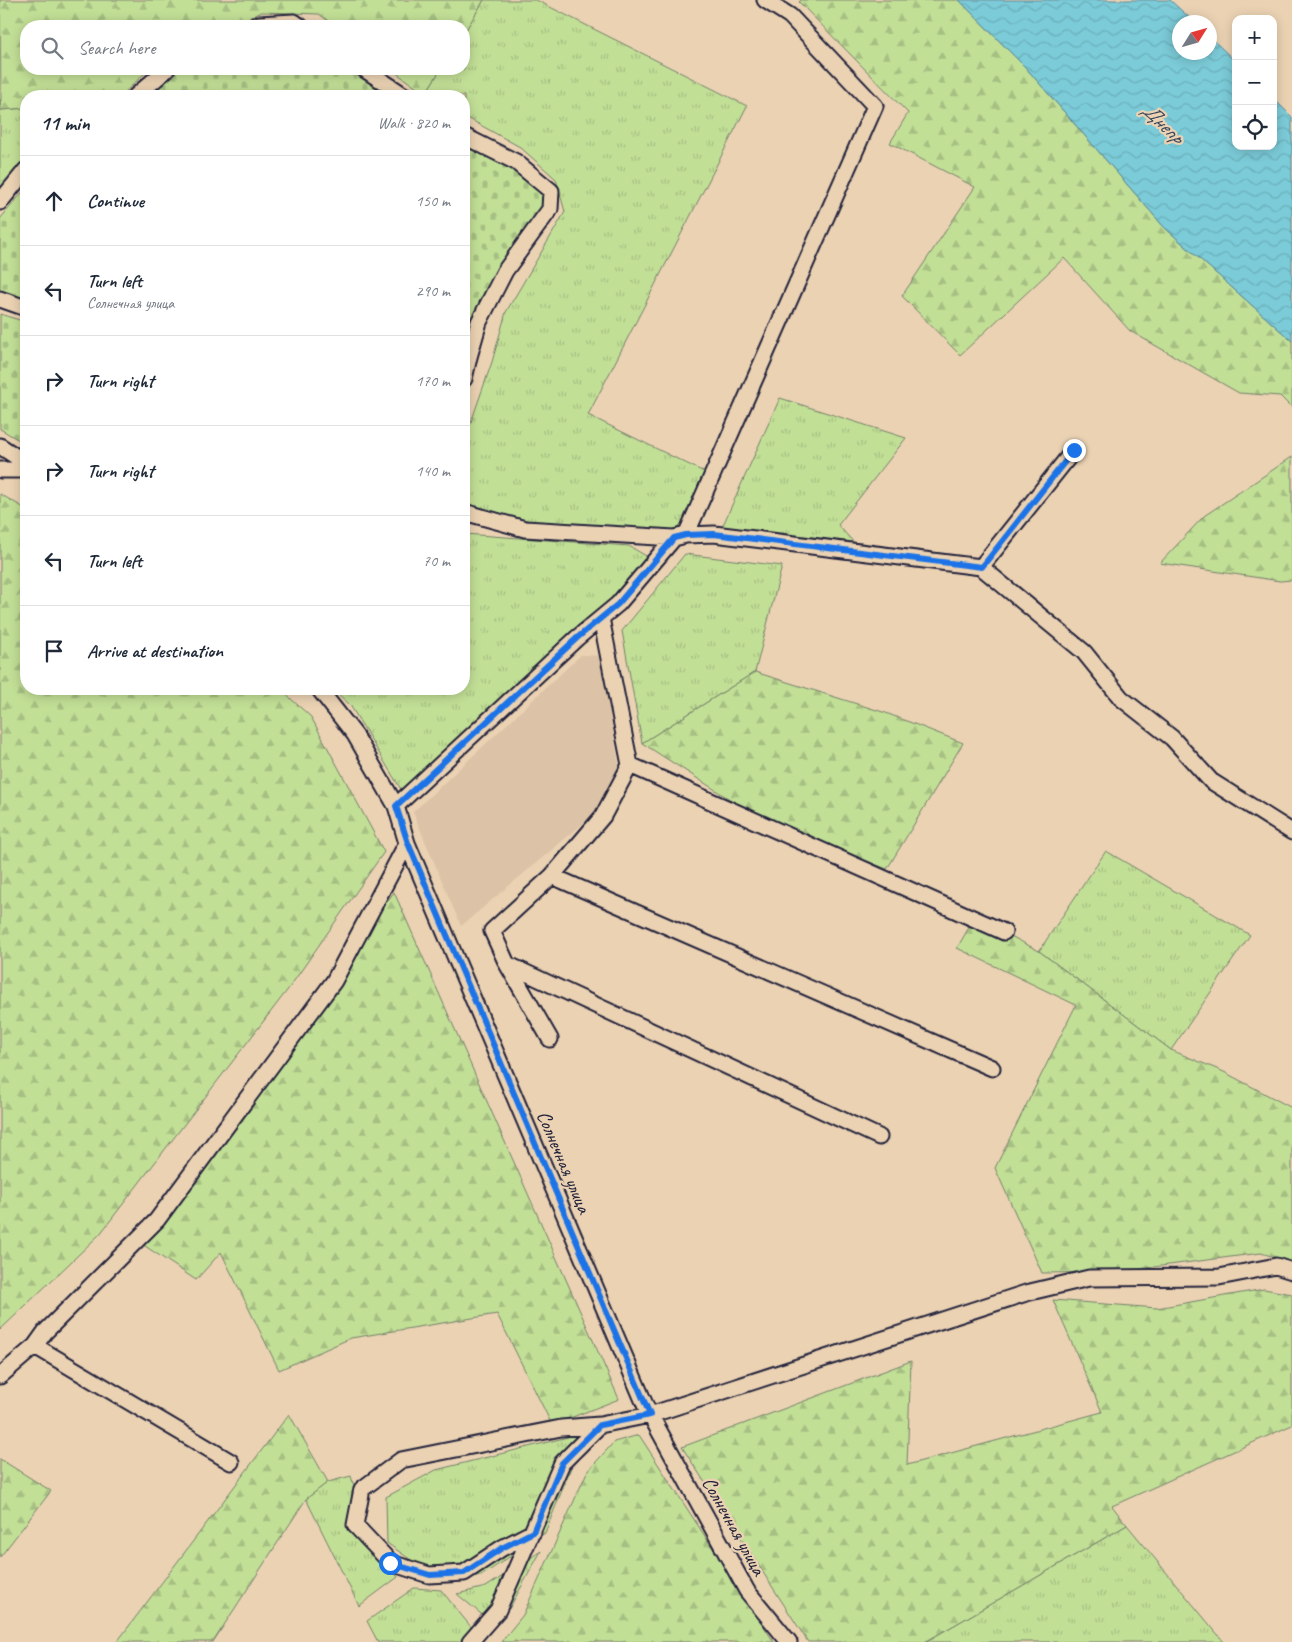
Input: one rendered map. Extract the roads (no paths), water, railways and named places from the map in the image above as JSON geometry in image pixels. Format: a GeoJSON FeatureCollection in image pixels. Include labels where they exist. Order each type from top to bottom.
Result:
{"type":"FeatureCollection","features":[{"type":"Feature","properties":{"kind":"street"},"geometry":{"type":"LineString","coordinates":[[396,806],[618,604],[680,537],[875,106],[790,16],[764,0]]}},
{"type":"Feature","properties":{"kind":"street"},"geometry":{"type":"LineString","coordinates":[[143,90],[160,75]]}},
{"type":"Feature","properties":{"kind":"street"},"geometry":{"type":"LineString","coordinates":[[373,75],[396,90]]}},
{"type":"Feature","properties":{"kind":"street"},"geometry":{"type":"LineString","coordinates":[[470,139],[516,162],[551,191],[550,209],[505,271],[479,322],[470,348]]}},
{"type":"Feature","properties":{"kind":"street"},"geometry":{"type":"LineString","coordinates":[[0,202],[20,177]]}},
{"type":"Feature","properties":{"kind":"street"},"geometry":{"type":"LineString","coordinates":[[0,299],[20,306]]}},
{"type":"Feature","properties":{"kind":"street"},"geometry":{"type":"LineString","coordinates":[[0,446],[20,459]]}},
{"type":"Feature","properties":{"kind":"street"},"geometry":{"type":"LineString","coordinates":[[982,567],[1074,450]]}},
{"type":"Feature","properties":{"kind":"street"},"geometry":{"type":"LineString","coordinates":[[0,470],[20,470]]}},
{"type":"Feature","properties":{"kind":"street"},"geometry":{"type":"LineString","coordinates":[[470,514],[524,529],[680,537],[714,534],[982,567],[1084,652],[1121,698],[1172,738],[1211,781],[1292,832]]}},
{"type":"Feature","properties":{"kind":"street"},"geometry":{"type":"LineString","coordinates":[[550,1039],[507,964],[492,931],[552,876],[603,816],[630,765],[601,618]]}},
{"type":"Feature","properties":{"kind":"street","name":"Солнечная улица"},"geometry":{"type":"LineString","coordinates":[[324,695],[355,735],[396,806],[408,843],[650,1415],[747,1591],[789,1642]]}},
{"type":"Feature","properties":{"kind":"street"},"geometry":{"type":"LineString","coordinates":[[630,765],[1004,932]]}},
{"type":"Feature","properties":{"kind":"street"},"geometry":{"type":"LineString","coordinates":[[0,1376],[35,1346],[45,1332],[157,1220],[334,981],[408,843]]}},
{"type":"Feature","properties":{"kind":"street"},"geometry":{"type":"LineString","coordinates":[[552,876],[992,1068]]}},
{"type":"Feature","properties":{"kind":"street"},"geometry":{"type":"LineString","coordinates":[[507,964],[879,1136]]}},
{"type":"Feature","properties":{"kind":"street"},"geometry":{"type":"LineString","coordinates":[[533,1532],[502,1548],[464,1573],[430,1575],[390,1563],[355,1525],[362,1488],[401,1460],[561,1428],[600,1425],[650,1415],[1026,1293],[1088,1278],[1219,1276],[1276,1266],[1292,1271]]}},
{"type":"Feature","properties":{"kind":"street"},"geometry":{"type":"LineString","coordinates":[[35,1346],[231,1462]]}},
{"type":"Feature","properties":{"kind":"street"},"geometry":{"type":"LineString","coordinates":[[470,1642],[498,1610],[562,1463],[600,1425]]}},
{"type":"Feature","properties":{"kind":"water","name":"Днепр"},"geometry":{"type":"Polygon","coordinates":[[[959,0],[1170,0],[1186,15],[1172,15],[1172,60],[1217,60],[1217,44],[1232,58],[1232,150],[1277,150],[1277,102],[1292,117],[1292,341],[1164,227],[1026,68],[959,0]]]}}]}
